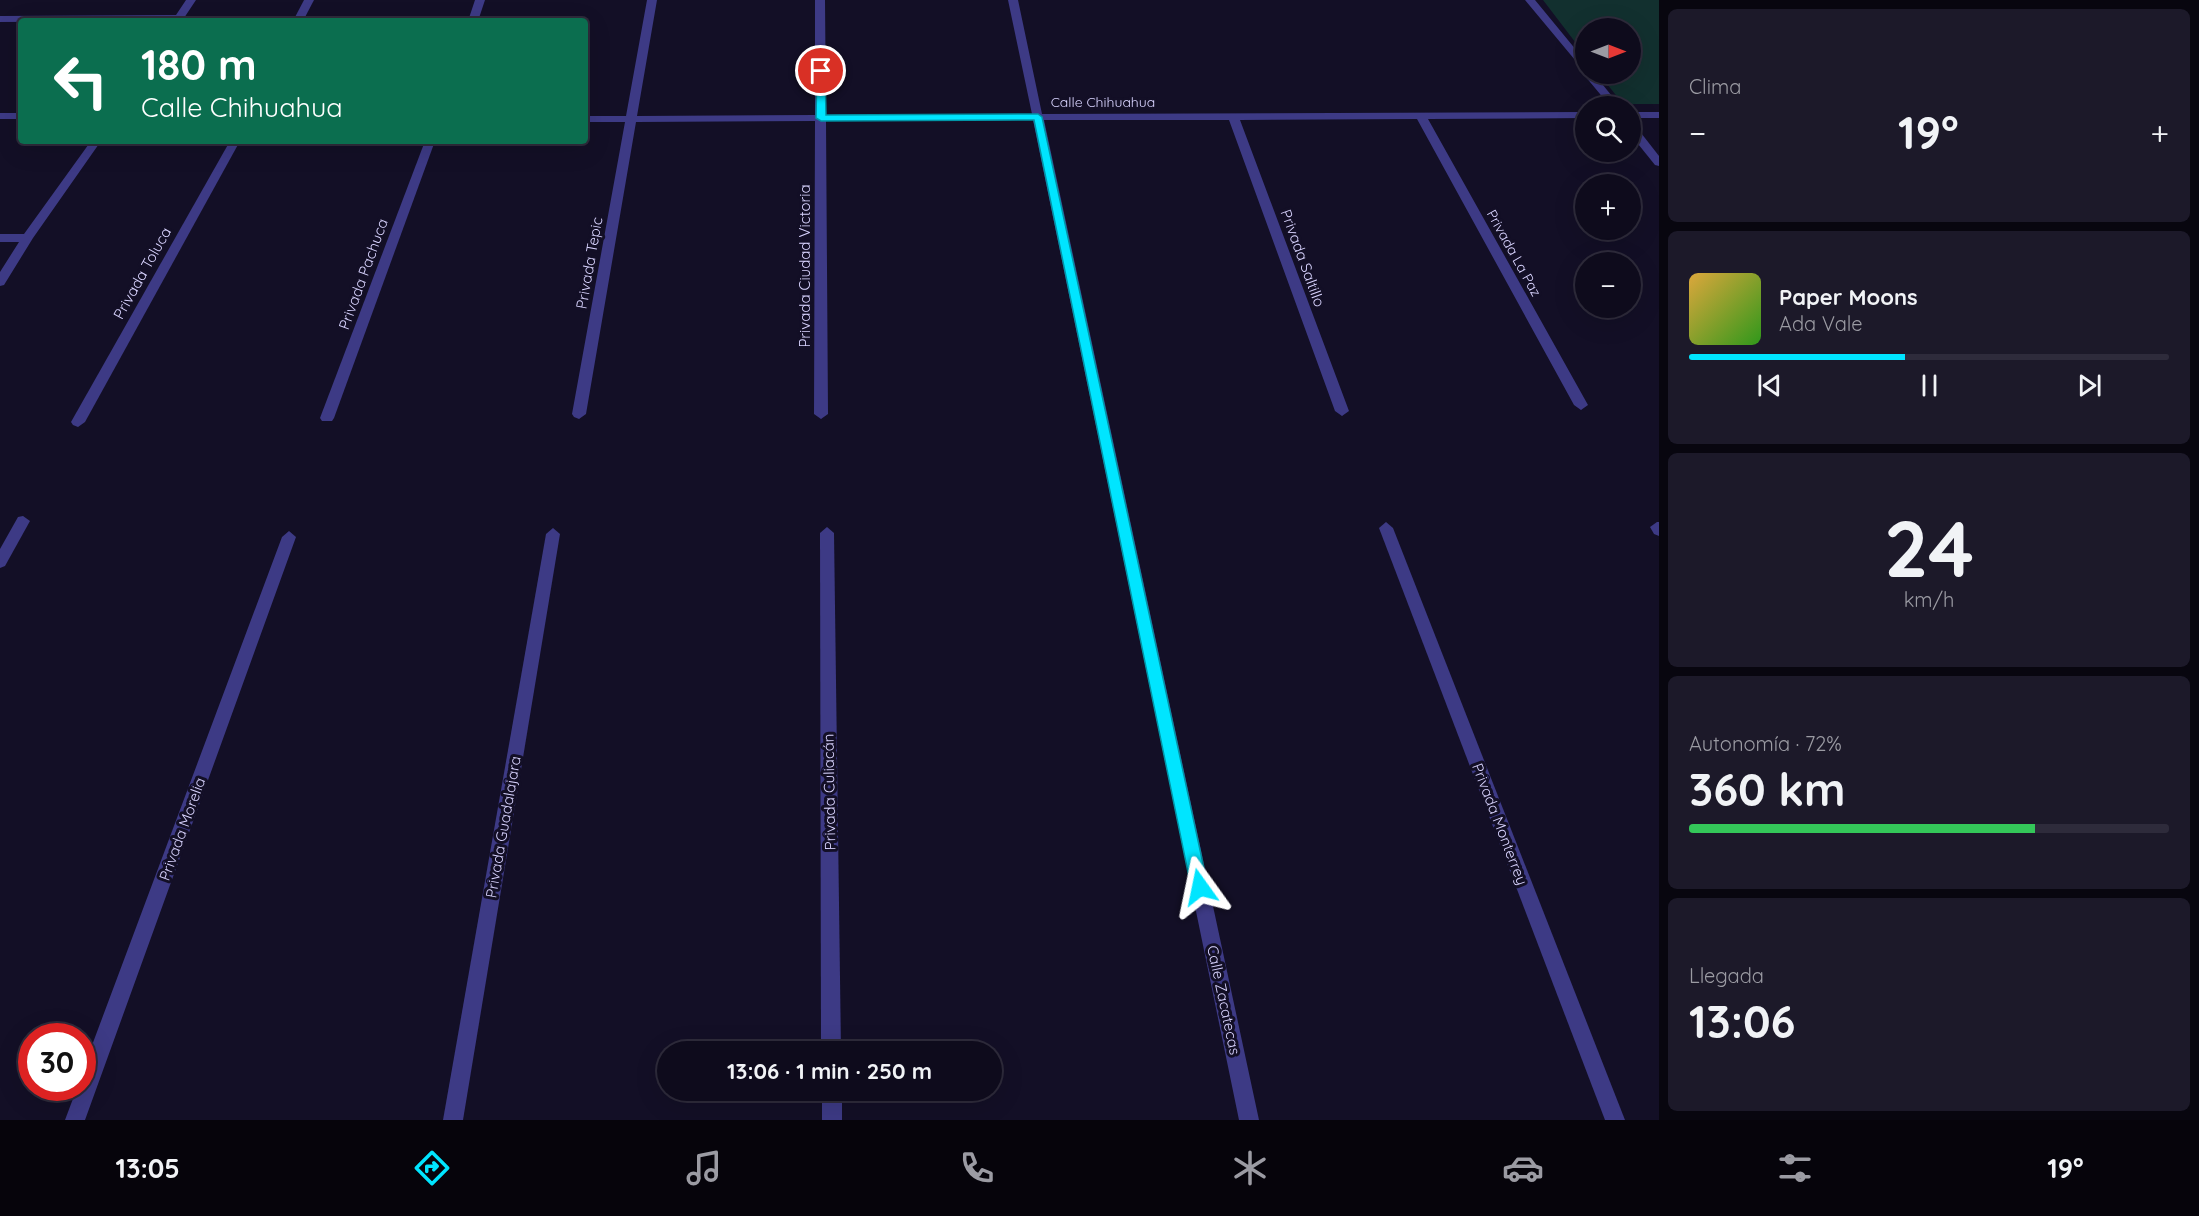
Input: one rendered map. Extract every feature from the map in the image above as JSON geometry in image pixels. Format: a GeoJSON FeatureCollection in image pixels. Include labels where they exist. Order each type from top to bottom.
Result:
{"type":"FeatureCollection","features":[{"type":"Feature","properties":{"kind":"street"},"geometry":{"type":"LineString","coordinates":[[179,18],[191,0]]}},
{"type":"Feature","properties":{"kind":"street"},"geometry":{"type":"LineString","coordinates":[[300,18],[309,0]]}},
{"type":"Feature","properties":{"kind":"street"},"geometry":{"type":"LineString","coordinates":[[474,18],[480,0]]}},
{"type":"Feature","properties":{"kind":"street","name":"Privada Tepic"},"geometry":{"type":"LineString","coordinates":[[579,414],[652,0]]}},
{"type":"Feature","properties":{"kind":"street","name":"Privada Ciudad Victoria"},"geometry":{"type":"LineString","coordinates":[[820,0],[821,414]]}},
{"type":"Feature","properties":{"kind":"street","name":"Calle Zacatecas"},"geometry":{"type":"LineString","coordinates":[[1013,0],[1249,1120]]}},
{"type":"Feature","properties":{"kind":"street"},"geometry":{"type":"LineString","coordinates":[[1530,0],[1575,55]]}},
{"type":"Feature","properties":{"kind":"street"},"geometry":{"type":"LineString","coordinates":[[0,19],[18,19]]}},
{"type":"Feature","properties":{"kind":"street"},"geometry":{"type":"LineString","coordinates":[[1597,84],[1607,96]]}},
{"type":"Feature","properties":{"kind":"street","name":"Calle Chihuahua"},"geometry":{"type":"LineString","coordinates":[[588,118],[1575,115]]}},
{"type":"Feature","properties":{"kind":"street"},"geometry":{"type":"LineString","coordinates":[[1641,115],[1659,115]]}},
{"type":"Feature","properties":{"kind":"street"},"geometry":{"type":"LineString","coordinates":[[0,116],[18,116]]}},
{"type":"Feature","properties":{"kind":"street","name":"Privada Saltillo"},"geometry":{"type":"LineString","coordinates":[[1233,116],[1342,411]]}},
{"type":"Feature","properties":{"kind":"street","name":"Privada La Paz"},"geometry":{"type":"LineString","coordinates":[[1421,116],[1581,405]]}},
{"type":"Feature","properties":{"kind":"street"},"geometry":{"type":"LineString","coordinates":[[1641,140],[1659,163]]}},
{"type":"Feature","properties":{"kind":"street"},"geometry":{"type":"LineString","coordinates":[[0,282],[27,238],[94,144]]}},
{"type":"Feature","properties":{"kind":"street","name":"Privada Toluca"},"geometry":{"type":"LineString","coordinates":[[78,422],[233,144]]}},
{"type":"Feature","properties":{"kind":"street","name":"Privada Pachuca"},"geometry":{"type":"LineString","coordinates":[[327,418],[429,144]]}},
{"type":"Feature","properties":{"kind":"street"},"geometry":{"type":"LineString","coordinates":[[0,238],[27,238]]}},
{"type":"Feature","properties":{"kind":"street"},"geometry":{"type":"LineString","coordinates":[[0,562],[23,521]]}},
{"type":"Feature","properties":{"kind":"street","name":"Privada Monterrey"},"geometry":{"type":"LineString","coordinates":[[1386,528],[1615,1120]]}},
{"type":"Feature","properties":{"kind":"street","name":"Privada Culiacán"},"geometry":{"type":"LineString","coordinates":[[827,532],[831,1041]]}},
{"type":"Feature","properties":{"kind":"street","name":"Privada Guadalajara"},"geometry":{"type":"LineString","coordinates":[[453,1120],[553,534]]}},
{"type":"Feature","properties":{"kind":"street","name":"Privada Morelia"},"geometry":{"type":"LineString","coordinates":[[75,1120],[289,537]]}},
{"type":"Feature","properties":{"kind":"street"},"geometry":{"type":"LineString","coordinates":[[832,1101],[832,1120]]}},
{"type":"Feature","properties":{"kind":"green space"},"geometry":{"type":"Polygon","coordinates":[[[1543,0],[1659,0],[1659,104],[1641,104],[1641,96],[1617,96],[1607,84],[1641,84],[1641,18],[1575,18],[1575,42],[1543,0]]]}},
{"type":"Feature","properties":{"kind":"route"},"geometry":{"type":"LineString","coordinates":[[821,71],[821,118],[1038,117],[1200,887]]}}]}
